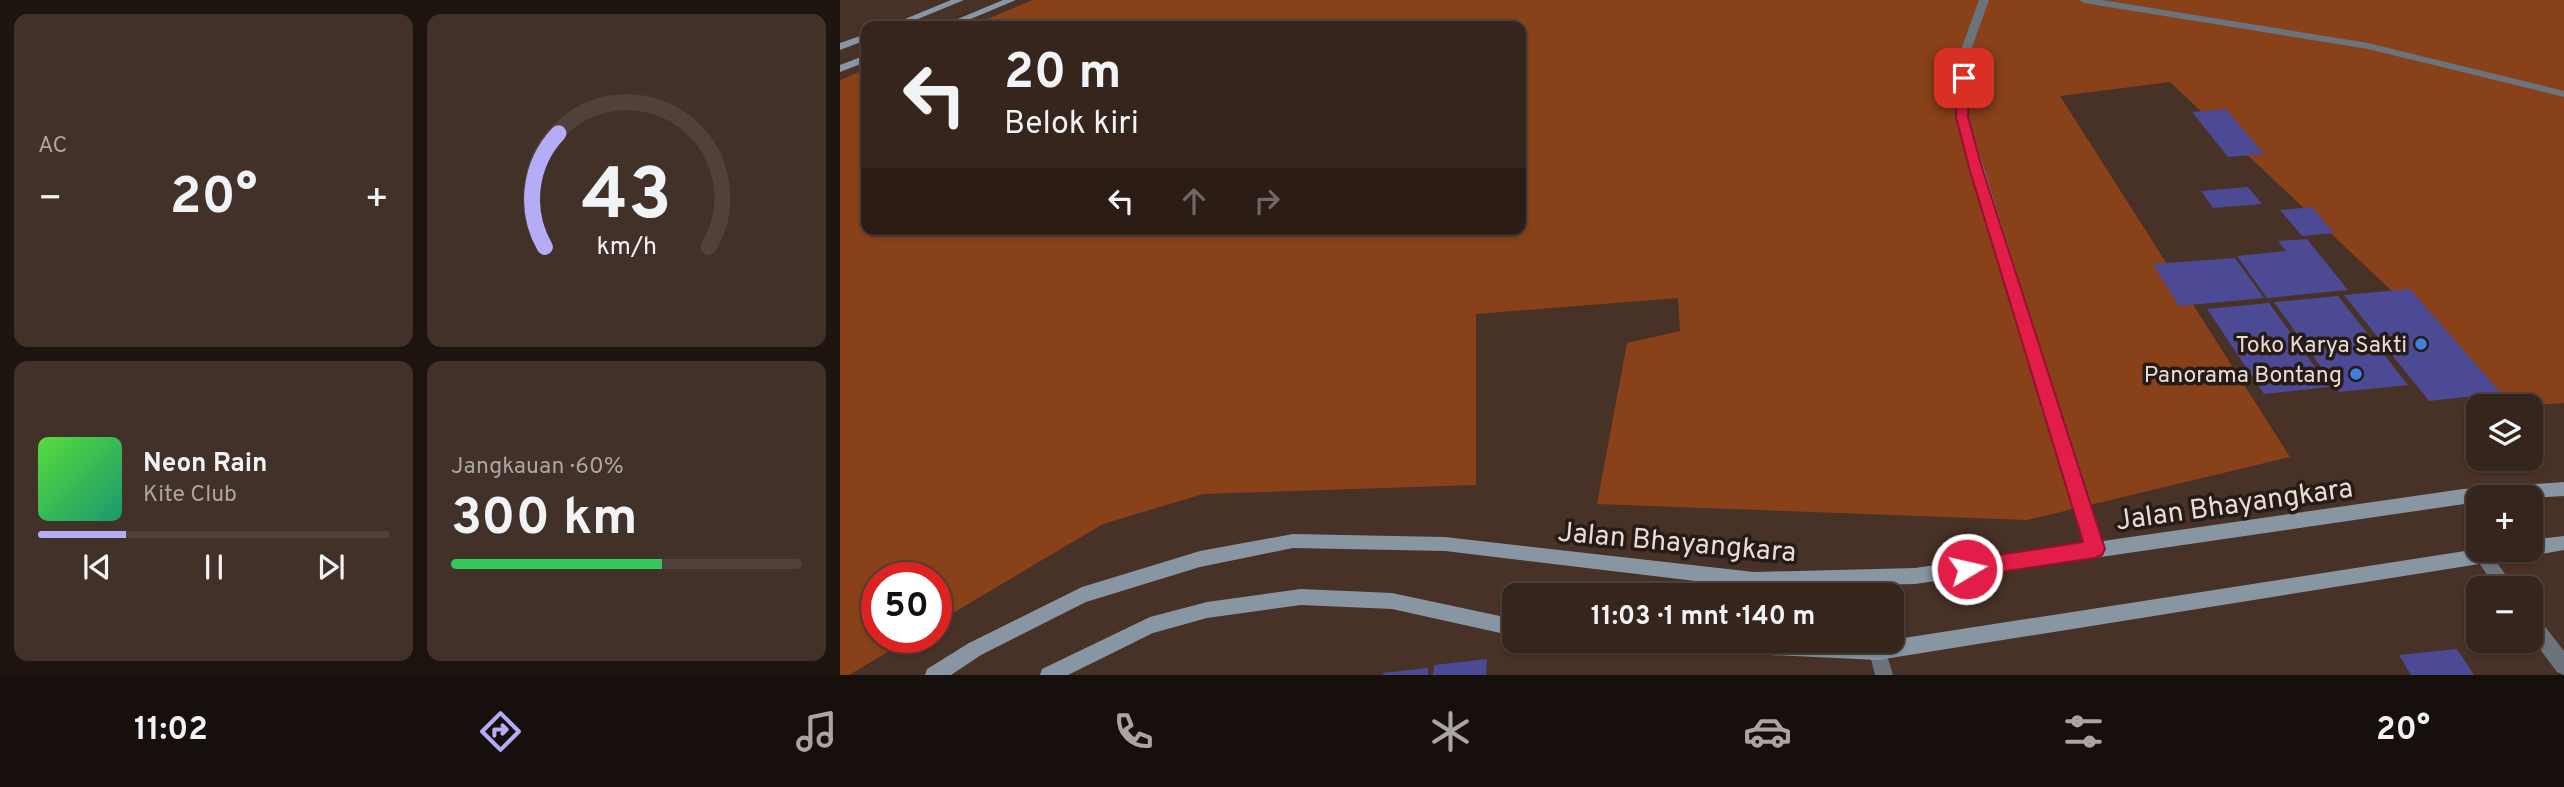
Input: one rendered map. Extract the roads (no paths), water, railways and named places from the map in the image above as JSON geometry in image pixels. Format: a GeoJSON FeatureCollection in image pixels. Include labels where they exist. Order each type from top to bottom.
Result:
{"type":"FeatureCollection","features":[{"type":"Feature","properties":{"kind":"main road"},"geometry":{"type":"LineString","coordinates":[[906,21],[959,0]]}},
{"type":"Feature","properties":{"kind":"main road"},"geometry":{"type":"LineString","coordinates":[[958,21],[1011,0]]}},
{"type":"Feature","properties":{"kind":"main road"},"geometry":{"type":"LineString","coordinates":[[840,47],[861,39]]}},
{"type":"Feature","properties":{"kind":"main road"},"geometry":{"type":"LineString","coordinates":[[840,69],[861,60]]}},
{"type":"Feature","properties":{"kind":"main road","name":"Jalan Bhayangkara"},"geometry":{"type":"LineString","coordinates":[[934,675],[975,649],[1082,595],[1200,559],[1293,541],[1445,544],[1754,580],[1915,576],[2463,496],[2564,489]]}},
{"type":"Feature","properties":{"kind":"main road"},"geometry":{"type":"LineString","coordinates":[[2543,546],[2564,543]]}},
{"type":"Feature","properties":{"kind":"main road"},"geometry":{"type":"LineString","coordinates":[[1904,647],[2466,556]]}},
{"type":"Feature","properties":{"kind":"main road"},"geometry":{"type":"LineString","coordinates":[[1049,675],[1150,625],[1207,610],[1301,597],[1392,601],[1502,625]]}},
{"type":"Feature","properties":{"kind":"street"},"geometry":{"type":"LineString","coordinates":[[1984,0],[1967,47],[1962,117],[2095,549]]}},
{"type":"Feature","properties":{"kind":"street"},"geometry":{"type":"LineString","coordinates":[[2084,0],[2368,46],[2564,94]]}},
{"type":"Feature","properties":{"kind":"street"},"geometry":{"type":"LineString","coordinates":[[2486,562],[2497,576]]}},
{"type":"Feature","properties":{"kind":"street"},"geometry":{"type":"LineString","coordinates":[[2543,638],[2564,666]]}},
{"type":"Feature","properties":{"kind":"street"},"geometry":{"type":"LineString","coordinates":[[1878,653],[1884,675]]}},
{"type":"Feature","properties":{"kind":"place","name":"Toko Karya Sakti"},"geometry":{"type":"Point","coordinates":[2421,344]}},
{"type":"Feature","properties":{"kind":"place","name":"Panorama Bontang"},"geometry":{"type":"Point","coordinates":[2356,374]}}]}
